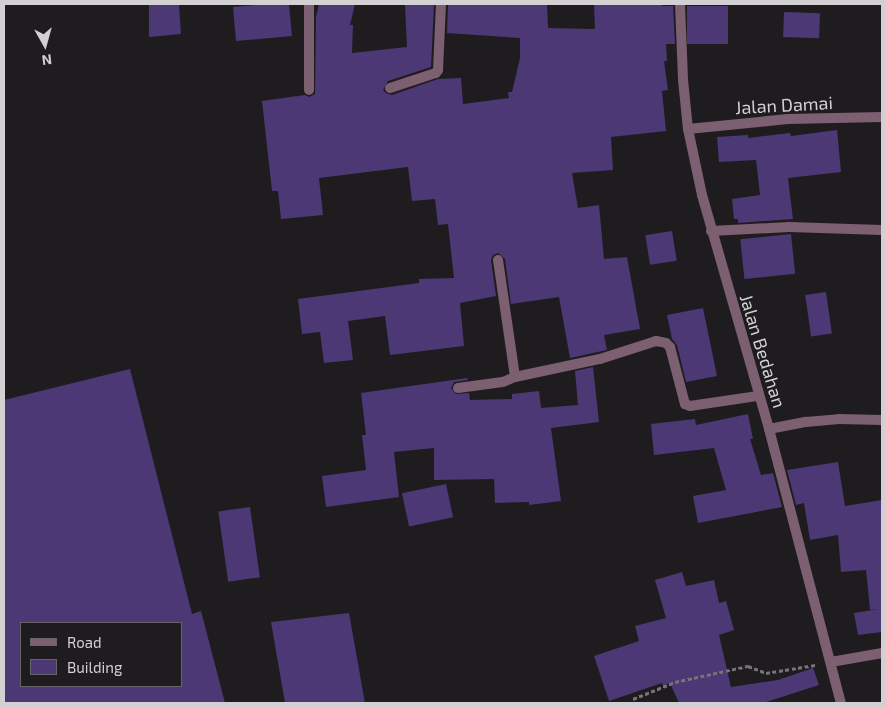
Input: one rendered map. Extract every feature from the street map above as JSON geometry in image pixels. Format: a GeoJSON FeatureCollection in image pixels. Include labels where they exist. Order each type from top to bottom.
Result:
{"type":"FeatureCollection","features":[{"type":"Feature","properties":{"kind":"street"},"geometry":{"type":"LineString","coordinates":[[309,4],[309,90]]}},
{"type":"Feature","properties":{"kind":"street"},"geometry":{"type":"LineString","coordinates":[[390,88],[436,73],[438,70],[441,4]]}},
{"type":"Feature","properties":{"kind":"street","name":"Jalan Bedahan"},"geometry":{"type":"LineString","coordinates":[[680,4],[683,80],[688,129],[710,231],[769,429],[841,703]]}},
{"type":"Feature","properties":{"kind":"street","name":"Jalan Damai"},"geometry":{"type":"LineString","coordinates":[[688,129],[788,119],[882,117]]}},
{"type":"Feature","properties":{"kind":"street"},"geometry":{"type":"LineString","coordinates":[[710,231],[789,228],[882,230]]}},
{"type":"Feature","properties":{"kind":"street"},"geometry":{"type":"LineString","coordinates":[[498,260],[516,377]]}},
{"type":"Feature","properties":{"kind":"street"},"geometry":{"type":"LineString","coordinates":[[458,388],[484,386],[516,377],[600,359],[656,341],[670,347],[673,353],[685,404],[690,406],[758,396]]}},
{"type":"Feature","properties":{"kind":"street"},"geometry":{"type":"LineString","coordinates":[[769,429],[806,422],[839,419],[882,420]]}},
{"type":"Feature","properties":{"kind":"street"},"geometry":{"type":"LineString","coordinates":[[831,662],[882,653]]}},
{"type":"Feature","properties":{"kind":"path"},"geometry":{"type":"LineString","coordinates":[[633,699],[676,682],[748,666],[766,673],[831,662]]}},
{"type":"Feature","properties":{"kind":"building"},"geometry":{"type":"Polygon","coordinates":[[[149,4],[179,4],[181,34],[149,37],[149,4]]]}},
{"type":"Feature","properties":{"kind":"building"},"geometry":{"type":"Polygon","coordinates":[[[289,4],[292,36],[236,41],[233,7],[289,4]]]}},
{"type":"Feature","properties":{"kind":"building"},"geometry":{"type":"Polygon","coordinates":[[[319,4],[355,4],[350,25],[353,25],[352,53],[407,47],[405,5],[434,4],[431,67],[388,81],[383,90],[392,95],[438,79],[461,78],[463,104],[509,98],[508,92],[512,92],[520,58],[520,38],[447,33],[448,4],[547,4],[548,28],[595,29],[594,4],[662,4],[662,6],[673,6],[675,44],[666,44],[667,61],[664,61],[668,90],[662,91],[666,131],[611,137],[613,170],[572,173],[578,208],[599,205],[604,259],[627,257],[640,329],[604,335],[607,350],[570,358],[559,297],[511,304],[505,259],[498,253],[493,255],[491,260],[496,296],[460,303],[464,346],[390,355],[385,316],[348,321],[353,360],[324,363],[320,332],[302,334],[298,299],[419,283],[419,279],[454,278],[448,224],[438,225],[435,199],[412,201],[408,167],[319,178],[323,215],[281,219],[278,191],[272,191],[262,101],[297,96],[297,98],[298,96],[305,95],[309,97],[315,94],[316,17],[319,4]]]}},
{"type":"Feature","properties":{"kind":"building"},"geometry":{"type":"Polygon","coordinates":[[[687,6],[728,6],[728,44],[687,44],[687,6]]]}},
{"type":"Feature","properties":{"kind":"building"},"geometry":{"type":"Polygon","coordinates":[[[784,12],[820,13],[819,38],[783,37],[784,12]]]}},
{"type":"Feature","properties":{"kind":"building"},"geometry":{"type":"Polygon","coordinates":[[[837,130],[841,172],[788,178],[793,219],[738,223],[738,219],[734,219],[732,199],[760,195],[756,160],[719,162],[717,137],[748,135],[748,138],[790,133],[791,136],[837,130]]]}},
{"type":"Feature","properties":{"kind":"building"},"geometry":{"type":"Polygon","coordinates":[[[672,231],[677,261],[650,265],[645,235],[672,231]]]}},
{"type":"Feature","properties":{"kind":"building"},"geometry":{"type":"Polygon","coordinates":[[[791,234],[795,274],[744,279],[740,239],[791,234]]]}},
{"type":"Feature","properties":{"kind":"building"},"geometry":{"type":"Polygon","coordinates":[[[826,292],[832,334],[811,337],[805,295],[826,292]]]}},
{"type":"Feature","properties":{"kind":"building"},"geometry":{"type":"Polygon","coordinates":[[[703,308],[717,376],[686,382],[677,345],[672,339],[667,315],[703,308]]]}},
{"type":"Feature","properties":{"kind":"building"},"geometry":{"type":"Polygon","coordinates":[[[593,367],[599,422],[551,428],[561,501],[529,505],[529,502],[495,503],[494,479],[434,480],[434,448],[394,452],[399,497],[326,507],[322,476],[366,470],[362,435],[366,435],[361,393],[467,378],[468,380],[454,382],[451,388],[456,394],[469,393],[470,400],[512,399],[512,394],[539,391],[541,408],[578,405],[575,371],[593,367]]]}},
{"type":"Feature","properties":{"kind":"building"},"geometry":{"type":"Polygon","coordinates":[[[130,369],[192,614],[201,611],[225,703],[4,703],[4,400],[130,369]]]}},
{"type":"Feature","properties":{"kind":"building"},"geometry":{"type":"Polygon","coordinates":[[[748,414],[753,439],[750,439],[761,475],[773,473],[782,507],[698,523],[693,496],[726,490],[714,448],[654,455],[651,424],[695,419],[696,425],[748,414]]]}},
{"type":"Feature","properties":{"kind":"building"},"geometry":{"type":"Polygon","coordinates":[[[838,462],[845,506],[882,500],[882,632],[858,635],[854,613],[879,609],[870,610],[866,570],[841,572],[838,535],[810,540],[804,503],[796,505],[787,470],[838,462]]]}},
{"type":"Feature","properties":{"kind":"building"},"geometry":{"type":"Polygon","coordinates":[[[446,484],[453,517],[409,527],[402,493],[446,484]]]}},
{"type":"Feature","properties":{"kind":"building"},"geometry":{"type":"Polygon","coordinates":[[[250,507],[260,577],[228,582],[218,511],[250,507]]]}},
{"type":"Feature","properties":{"kind":"building"},"geometry":{"type":"Polygon","coordinates":[[[682,572],[686,586],[714,580],[719,603],[726,601],[734,630],[719,635],[731,687],[778,680],[813,668],[819,685],[763,703],[679,703],[670,683],[663,686],[662,683],[609,701],[594,656],[639,641],[635,626],[666,618],[655,580],[682,572]]]}},
{"type":"Feature","properties":{"kind":"building"},"geometry":{"type":"Polygon","coordinates":[[[349,613],[365,703],[285,703],[271,622],[349,613]]]}}]}
